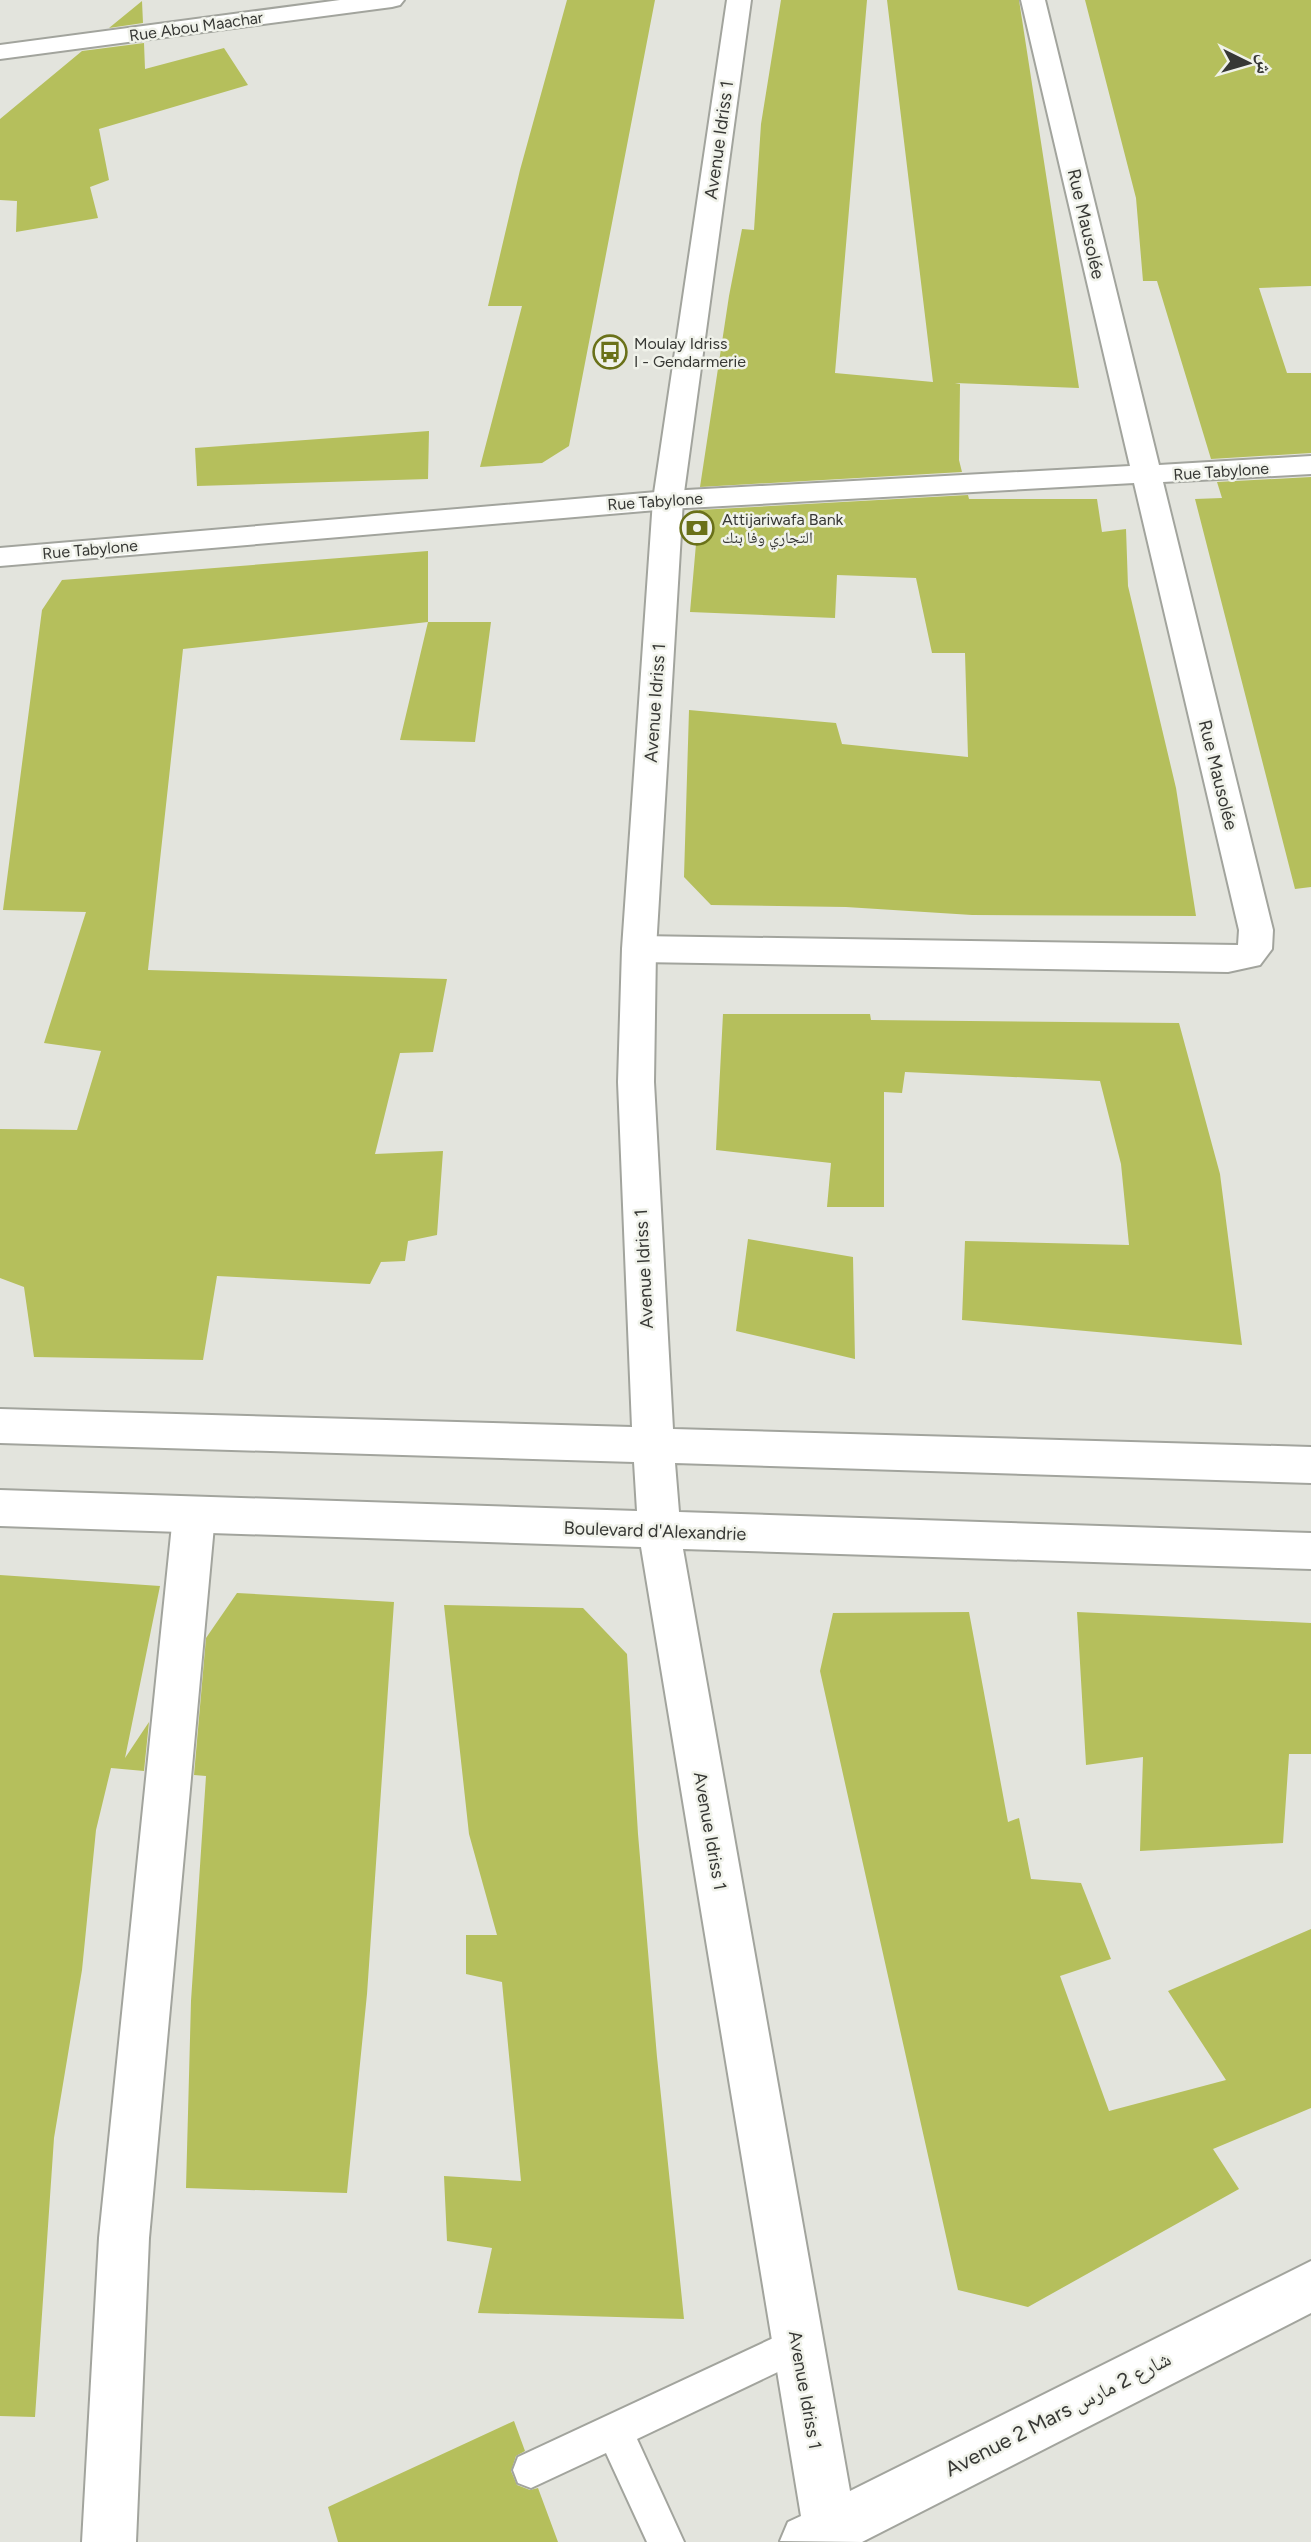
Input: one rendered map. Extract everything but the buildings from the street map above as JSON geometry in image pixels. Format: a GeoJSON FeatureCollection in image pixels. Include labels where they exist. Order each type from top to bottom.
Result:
{"type":"FeatureCollection","features":[{"type":"Feature","properties":{"kind":"street","name":"Rue Abou Maachar"},"geometry":{"type":"LineString","coordinates":[[0,52],[359,2],[392,0]]}},
{"type":"Feature","properties":{"kind":"street","name":"Avenue Idriss 1"},"geometry":{"type":"LineString","coordinates":[[739,0],[668,499],[639,949],[636,1082],[645,1305],[659,1531],[797,2345],[822,2538]]}},
{"type":"Feature","properties":{"kind":"street","name":"Rue Mausolée"},"geometry":{"type":"LineString","coordinates":[[639,949],[1228,958],[1248,956],[1255,949],[1256,930],[1033,0]]}},
{"type":"Feature","properties":{"kind":"street","name":"Rue Tabylone"},"geometry":{"type":"LineString","coordinates":[[0,556],[668,499],[1311,466]]}},
{"type":"Feature","properties":{"kind":"street"},"geometry":{"type":"LineString","coordinates":[[0,1426],[1311,1465]]}},
{"type":"Feature","properties":{"kind":"street","name":"Boulevard d'Alexandrie"},"geometry":{"type":"LineString","coordinates":[[0,1508],[1311,1551]]}},
{"type":"Feature","properties":{"kind":"street"},"geometry":{"type":"LineString","coordinates":[[109,2542],[124,2238],[194,1515]]}},
{"type":"Feature","properties":{"kind":"street","name":"Avenue 2 Mars شارع 2 مارس"},"geometry":{"type":"LineString","coordinates":[[822,2538],[1311,2286]]}},
{"type":"Feature","properties":{"kind":"lane"},"geometry":{"type":"LineString","coordinates":[[531,2470],[797,2345]]}},
{"type":"Feature","properties":{"kind":"lane"},"geometry":{"type":"LineString","coordinates":[[615,2432],[666,2542]]}},
{"type":"Feature","properties":{"kind":"place","name":"Moulay Idriss I - Gendarmerie"},"geometry":{"type":"Point","coordinates":[610,352]}},
{"type":"Feature","properties":{"kind":"place","name":"Attijariwafa Bank التجاري وفا بنك"},"geometry":{"type":"Point","coordinates":[697,528]}}]}
